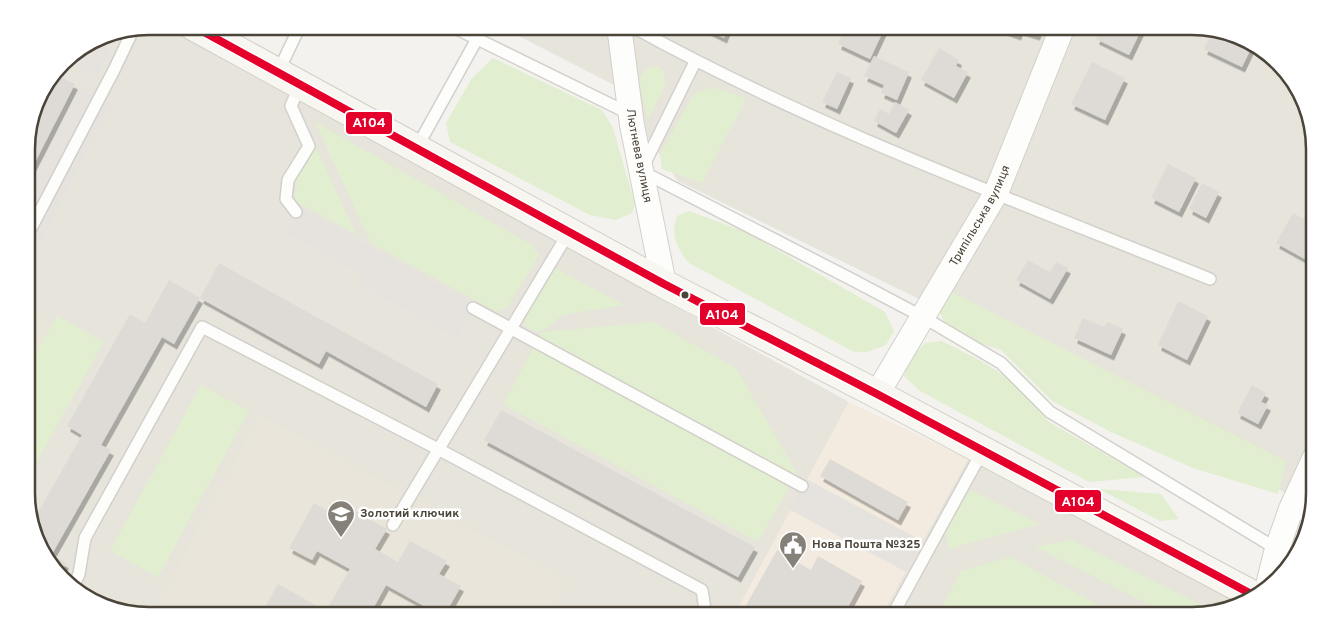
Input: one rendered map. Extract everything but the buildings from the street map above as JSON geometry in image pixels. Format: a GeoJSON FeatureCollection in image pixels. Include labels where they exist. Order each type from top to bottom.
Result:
{"type":"FeatureCollection","features":[{"type":"Feature","properties":{"kind":"main road"},"geometry":{"type":"LineString","coordinates":[[209,35],[664,284],[877,394],[1248,592]]}},
{"type":"Feature","properties":{"kind":"street","name":"Лютнева вулиця"},"geometry":{"type":"LineString","coordinates":[[619,35],[630,114],[664,284]]}},
{"type":"Feature","properties":{"kind":"street","name":"Трипільська вулиця"},"geometry":{"type":"LineString","coordinates":[[877,394],[996,193],[1058,35]]}},
{"type":"Feature","properties":{"kind":"street"},"geometry":{"type":"LineString","coordinates":[[1270,576],[1277,549],[1301,513],[1306,493]]}},
{"type":"Feature","properties":{"kind":"lane"},"geometry":{"type":"LineString","coordinates":[[296,212],[286,200],[288,180],[309,146],[291,106],[288,79],[298,35]]}},
{"type":"Feature","properties":{"kind":"lane"},"geometry":{"type":"LineString","coordinates":[[469,35],[630,114]]}},
{"type":"Feature","properties":{"kind":"lane"},"geometry":{"type":"LineString","coordinates":[[647,35],[696,62],[858,137],[1210,278]]}},
{"type":"Feature","properties":{"kind":"lane"},"geometry":{"type":"LineString","coordinates":[[35,221],[130,37]]}},
{"type":"Feature","properties":{"kind":"lane"},"geometry":{"type":"LineString","coordinates":[[416,149],[477,39]]}},
{"type":"Feature","properties":{"kind":"lane"},"geometry":{"type":"LineString","coordinates":[[696,62],[641,171],[923,317],[1001,363],[1050,412],[1277,549]]}},
{"type":"Feature","properties":{"kind":"lane"},"geometry":{"type":"LineString","coordinates":[[393,525],[569,232]]}},
{"type":"Feature","properties":{"kind":"lane"},"geometry":{"type":"LineString","coordinates":[[473,308],[802,486]]}},
{"type":"Feature","properties":{"kind":"lane"},"geometry":{"type":"LineString","coordinates":[[76,580],[85,538],[202,327],[438,449],[702,590],[705,607]]}},
{"type":"Feature","properties":{"kind":"lane"},"geometry":{"type":"LineString","coordinates":[[897,607],[983,450]]}},
{"type":"Feature","properties":{"kind":"shaded area"},"geometry":{"type":"Polygon","coordinates":[[[179,35],[849,402],[739,607],[142,607],[127,605],[106,598],[92,592],[80,583],[59,562],[50,550],[44,536],[36,508],[35,142],[44,106],[54,86],[63,74],[86,54],[99,47],[127,37],[179,35]]]}},
{"type":"Feature","properties":{"kind":"shaded area"},"geometry":{"type":"Polygon","coordinates":[[[517,35],[1199,35],[1221,39],[1249,50],[1272,69],[1291,92],[1302,120],[1305,134],[1306,504],[921,300],[678,181],[644,132],[618,87],[517,35]]]}},
{"type":"Feature","properties":{"kind":"shaded area"},"geometry":{"type":"Polygon","coordinates":[[[102,46],[110,50],[96,76],[73,64],[102,46]]]}},
{"type":"Feature","properties":{"kind":"shaded area"},"geometry":{"type":"Polygon","coordinates":[[[79,88],[111,105],[35,252],[35,174],[79,88]]]}},
{"type":"Feature","properties":{"kind":"shaded area"},"geometry":{"type":"Polygon","coordinates":[[[299,207],[475,305],[456,338],[358,283],[362,275],[285,232],[299,207]]]}},
{"type":"Feature","properties":{"kind":"shaded area"},"geometry":{"type":"Polygon","coordinates":[[[35,314],[89,340],[35,436],[35,314]]]}},
{"type":"Feature","properties":{"kind":"shaded area"},"geometry":{"type":"Polygon","coordinates":[[[849,402],[968,459],[886,607],[739,607],[849,402]]]}},
{"type":"Feature","properties":{"kind":"shaded area","name":"Золотий ключик"},"geometry":{"type":"Polygon","coordinates":[[[260,415],[567,580],[553,607],[156,607],[260,415]]]}},
{"type":"Feature","properties":{"kind":"shaded area"},"geometry":{"type":"Polygon","coordinates":[[[968,459],[1238,597],[1214,605],[1199,607],[886,607],[968,459]]]}},
{"type":"Feature","properties":{"kind":"shaded area"},"geometry":{"type":"Polygon","coordinates":[[[806,479],[923,541],[906,572],[790,510],[806,479]]]}},
{"type":"Feature","properties":{"kind":"shaded area"},"geometry":{"type":"Polygon","coordinates":[[[1299,527],[1300,529],[1291,550],[1285,558],[1299,527]]]}},
{"type":"Feature","properties":{"kind":"green space"},"geometry":{"type":"Polygon","coordinates":[[[493,58],[602,110],[613,128],[635,204],[632,213],[616,220],[590,215],[450,142],[446,123],[472,78],[493,58]]]}},
{"type":"Feature","properties":{"kind":"green space"},"geometry":{"type":"Polygon","coordinates":[[[658,66],[664,72],[666,83],[648,120],[639,80],[649,67],[658,66]]]}},
{"type":"Feature","properties":{"kind":"green space"},"geometry":{"type":"Polygon","coordinates":[[[714,87],[746,99],[702,183],[662,169],[660,154],[694,94],[714,87]]]}},
{"type":"Feature","properties":{"kind":"green space"},"geometry":{"type":"Polygon","coordinates":[[[315,122],[532,245],[539,255],[507,308],[495,311],[371,243],[315,122]]]}},
{"type":"Feature","properties":{"kind":"green space"},"geometry":{"type":"Polygon","coordinates":[[[314,144],[356,234],[295,201],[297,178],[314,144]]]}},
{"type":"Feature","properties":{"kind":"green space"},"geometry":{"type":"Polygon","coordinates":[[[689,211],[746,232],[885,312],[894,331],[886,345],[867,352],[854,352],[689,263],[678,247],[674,230],[677,216],[689,211]]]}},
{"type":"Feature","properties":{"kind":"green space"},"geometry":{"type":"Polygon","coordinates":[[[553,267],[624,305],[562,315],[546,329],[536,332],[526,326],[522,317],[553,267]]]}},
{"type":"Feature","properties":{"kind":"green space"},"geometry":{"type":"Polygon","coordinates":[[[947,290],[1286,461],[1278,494],[1193,468],[1111,432],[1052,401],[1001,350],[964,338],[945,323],[938,310],[947,290]]]}},
{"type":"Feature","properties":{"kind":"green space"},"geometry":{"type":"Polygon","coordinates":[[[57,316],[104,342],[35,465],[35,355],[57,316]]]}},
{"type":"Feature","properties":{"kind":"green space"},"geometry":{"type":"Polygon","coordinates":[[[653,322],[736,368],[797,473],[758,542],[503,404],[542,332],[653,322]]]}},
{"type":"Feature","properties":{"kind":"green space"},"geometry":{"type":"Polygon","coordinates":[[[942,341],[981,361],[1014,382],[1049,422],[1145,477],[1089,482],[920,391],[904,376],[911,358],[925,343],[942,341]]]}},
{"type":"Feature","properties":{"kind":"green space"},"geometry":{"type":"Polygon","coordinates":[[[201,385],[249,411],[158,577],[110,551],[201,385]]]}},
{"type":"Feature","properties":{"kind":"green space"},"geometry":{"type":"Polygon","coordinates":[[[1099,489],[1161,494],[1179,519],[1160,521],[1099,489]]]}},
{"type":"Feature","properties":{"kind":"green space"},"geometry":{"type":"Polygon","coordinates":[[[970,490],[1039,524],[949,549],[945,530],[970,490]]]}},
{"type":"Feature","properties":{"kind":"green space"},"geometry":{"type":"Polygon","coordinates":[[[1071,540],[1204,606],[1154,607],[1035,547],[1071,540]]]}},
{"type":"Feature","properties":{"kind":"green space"},"geometry":{"type":"Polygon","coordinates":[[[1010,557],[1102,607],[942,607],[961,571],[1010,557]]]}},
{"type":"Feature","properties":{"kind":"transit line","name":"А104"},"geometry":{"type":"LineString","coordinates":[[209,35],[664,284],[877,394],[1248,592]]}},
{"type":"Feature","properties":{"kind":"place","name":"Золотий ключик"},"geometry":{"type":"Point","coordinates":[341,538]}},
{"type":"Feature","properties":{"kind":"place","name":"Нова Пошта №325"},"geometry":{"type":"Point","coordinates":[793,569]}}]}
